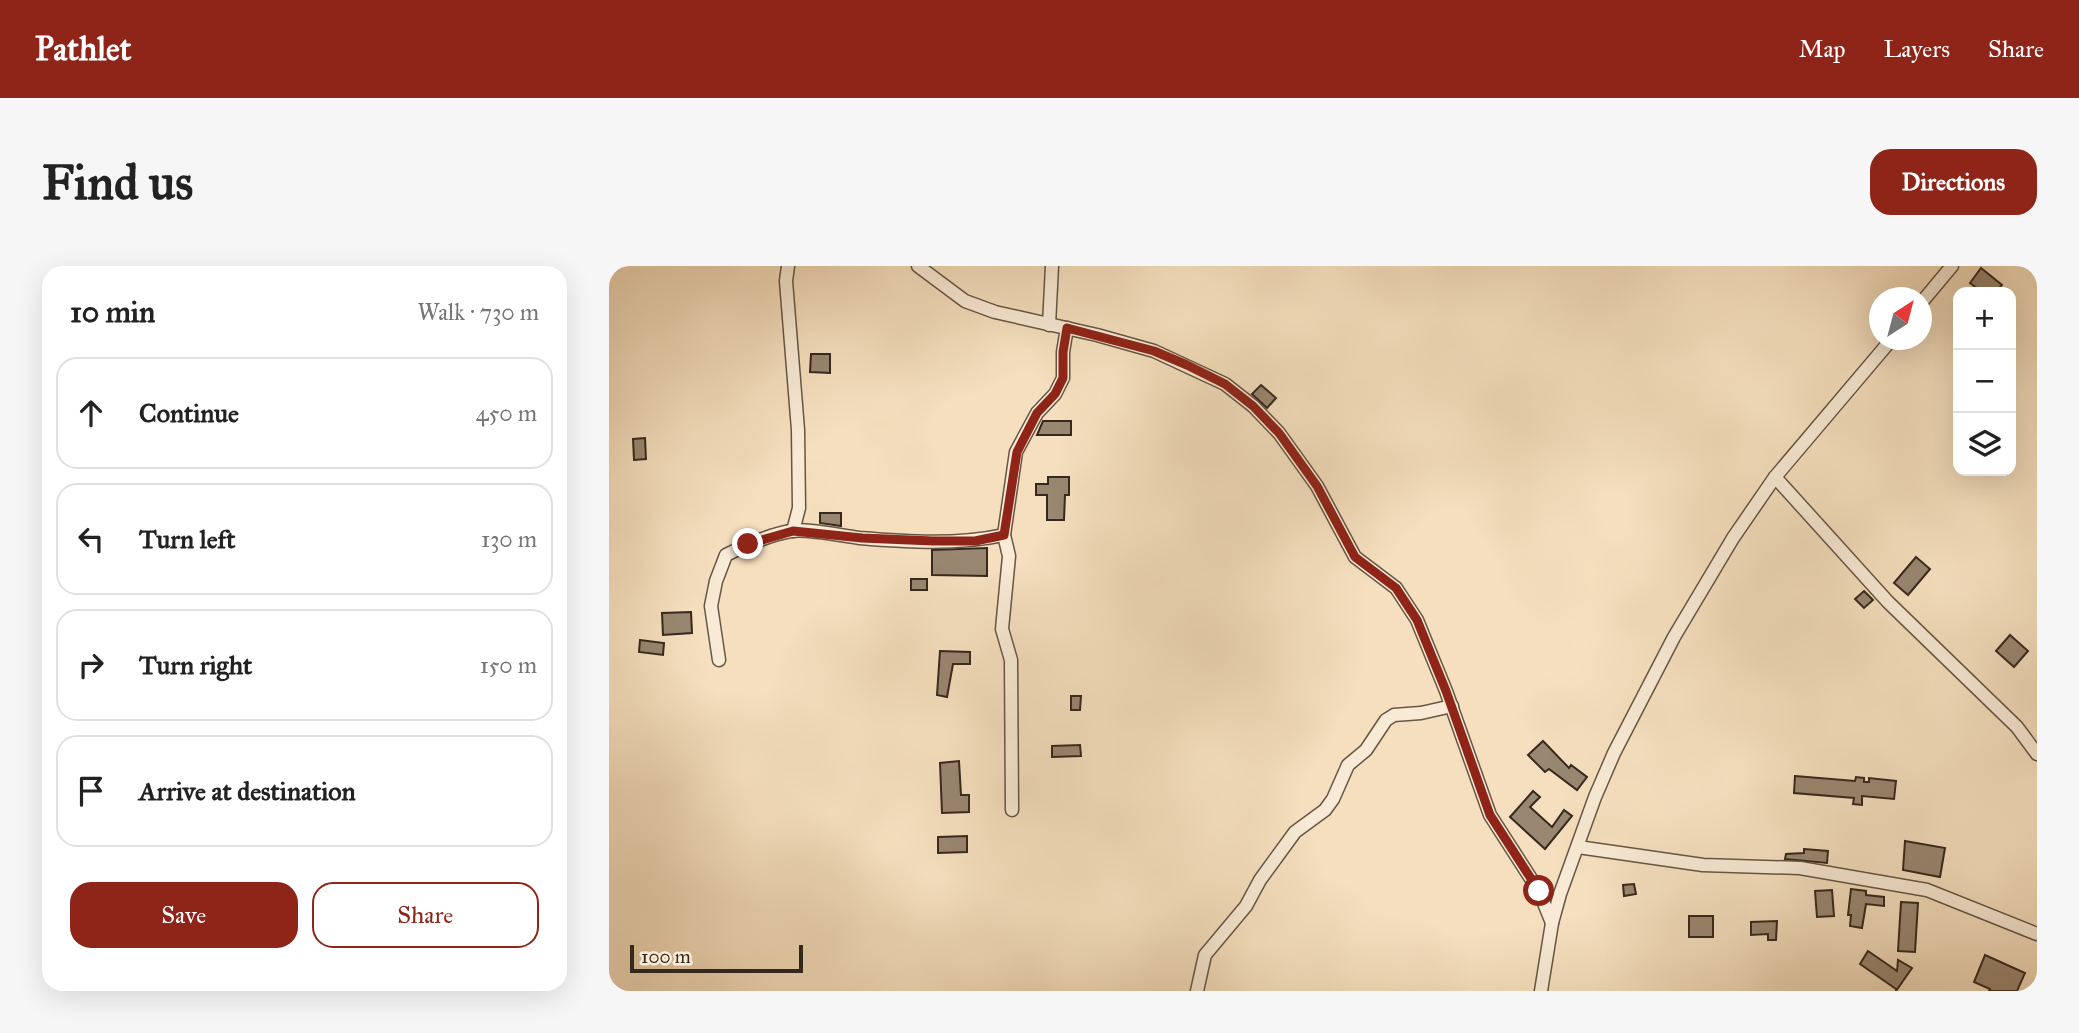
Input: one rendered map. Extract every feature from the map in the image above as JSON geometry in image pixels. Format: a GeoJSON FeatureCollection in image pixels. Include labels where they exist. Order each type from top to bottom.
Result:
{"type":"FeatureCollection","features":[{"type":"Feature","properties":{"kind":"street"},"geometry":{"type":"LineString","coordinates":[[788,266],[786,281],[798,430],[799,508],[793,531]]}},
{"type":"Feature","properties":{"kind":"street"},"geometry":{"type":"LineString","coordinates":[[918,266],[965,301],[995,312],[1154,351],[1225,384],[1253,406],[1279,433],[1317,486],[1355,557],[1396,588],[1406,600],[1417,620],[1452,706],[1490,815],[1539,891],[1552,923]]}},
{"type":"Feature","properties":{"kind":"street"},"geometry":{"type":"LineString","coordinates":[[1049,325],[1052,266]]}},
{"type":"Feature","properties":{"kind":"street"},"geometry":{"type":"LineString","coordinates":[[1932,290],[1952,266]]}},
{"type":"Feature","properties":{"kind":"street"},"geometry":{"type":"LineString","coordinates":[[1012,810],[1011,660],[1002,629],[1009,556],[1004,535],[1017,452],[1037,413],[1055,394],[1063,378],[1067,328]]}},
{"type":"Feature","properties":{"kind":"street"},"geometry":{"type":"LineString","coordinates":[[1541,991],[1552,923],[1560,894],[1615,753],[1674,637],[1727,547],[1775,477],[1883,350]]}},
{"type":"Feature","properties":{"kind":"street"},"geometry":{"type":"LineString","coordinates":[[1775,477],[1888,602],[2009,720],[2037,754]]}},
{"type":"Feature","properties":{"kind":"street"},"geometry":{"type":"LineString","coordinates":[[719,660],[711,606],[716,581],[726,555],[748,544],[793,531],[933,541],[975,541],[1004,535]]}},
{"type":"Feature","properties":{"kind":"street"},"geometry":{"type":"LineString","coordinates":[[1197,991],[1205,955],[1246,906],[1260,880],[1295,831],[1325,810],[1333,799],[1348,765],[1366,750],[1386,720],[1394,715],[1452,706]]}},
{"type":"Feature","properties":{"kind":"street"},"geometry":{"type":"LineString","coordinates":[[1578,847],[1703,865],[1800,869],[1927,890],[2037,934]]}},
{"type":"Feature","properties":{"kind":"street"},"geometry":{"type":"LineString","coordinates":[[1539,891],[1560,894]]}},
{"type":"Feature","properties":{"kind":"building"},"geometry":{"type":"Polygon","coordinates":[[[1981,268],[2002,285],[1975,287],[1970,283],[1981,268]]]}},
{"type":"Feature","properties":{"kind":"building"},"geometry":{"type":"Polygon","coordinates":[[[811,354],[830,354],[830,373],[810,372],[811,354]]]}},
{"type":"Feature","properties":{"kind":"building"},"geometry":{"type":"Polygon","coordinates":[[[1261,385],[1276,398],[1267,408],[1252,394],[1261,385]]]}},
{"type":"Feature","properties":{"kind":"building"},"geometry":{"type":"Polygon","coordinates":[[[1043,421],[1071,421],[1071,435],[1037,435],[1043,421]]]}},
{"type":"Feature","properties":{"kind":"building"},"geometry":{"type":"Polygon","coordinates":[[[645,438],[646,459],[634,460],[633,439],[645,438]]]}},
{"type":"Feature","properties":{"kind":"building"},"geometry":{"type":"Polygon","coordinates":[[[1048,477],[1069,477],[1064,520],[1047,520],[1047,495],[1036,495],[1036,484],[1048,484],[1048,477]]]}},
{"type":"Feature","properties":{"kind":"building"},"geometry":{"type":"Polygon","coordinates":[[[820,513],[841,513],[841,526],[820,523],[820,513]]]}},
{"type":"Feature","properties":{"kind":"building"},"geometry":{"type":"Polygon","coordinates":[[[987,548],[987,576],[932,575],[932,550],[987,548]]]}},
{"type":"Feature","properties":{"kind":"building"},"geometry":{"type":"Polygon","coordinates":[[[1916,557],[1930,569],[1908,595],[1894,583],[1916,557]]]}},
{"type":"Feature","properties":{"kind":"building"},"geometry":{"type":"Polygon","coordinates":[[[911,579],[927,579],[927,590],[911,590],[911,579]]]}},
{"type":"Feature","properties":{"kind":"building"},"geometry":{"type":"Polygon","coordinates":[[[1864,591],[1873,600],[1864,608],[1855,599],[1864,591]]]}},
{"type":"Feature","properties":{"kind":"building"},"geometry":{"type":"Polygon","coordinates":[[[691,612],[692,633],[663,635],[662,613],[691,612]]]}},
{"type":"Feature","properties":{"kind":"building"},"geometry":{"type":"Polygon","coordinates":[[[2010,635],[2028,651],[2014,667],[1996,651],[2010,635]]]}},
{"type":"Feature","properties":{"kind":"building"},"geometry":{"type":"Polygon","coordinates":[[[640,640],[664,643],[663,655],[639,652],[640,640]]]}},
{"type":"Feature","properties":{"kind":"building"},"geometry":{"type":"Polygon","coordinates":[[[940,651],[970,652],[970,664],[953,664],[947,697],[937,695],[940,651]]]}},
{"type":"Feature","properties":{"kind":"building"},"geometry":{"type":"Polygon","coordinates":[[[1071,696],[1081,696],[1080,710],[1071,710],[1071,696]]]}},
{"type":"Feature","properties":{"kind":"building"},"geometry":{"type":"Polygon","coordinates":[[[1543,741],[1569,768],[1571,765],[1587,777],[1577,790],[1549,769],[1545,772],[1528,755],[1543,741]]]}},
{"type":"Feature","properties":{"kind":"building"},"geometry":{"type":"Polygon","coordinates":[[[1080,745],[1081,756],[1052,757],[1052,746],[1080,745]]]}},
{"type":"Feature","properties":{"kind":"building"},"geometry":{"type":"Polygon","coordinates":[[[959,761],[961,795],[969,795],[969,812],[942,813],[940,763],[959,761]]]}},
{"type":"Feature","properties":{"kind":"building"},"geometry":{"type":"Polygon","coordinates":[[[1795,776],[1855,781],[1856,777],[1864,778],[1864,782],[1869,782],[1869,778],[1896,781],[1894,799],[1862,796],[1862,805],[1853,804],[1854,798],[1794,793],[1795,776]]]}},
{"type":"Feature","properties":{"kind":"building"},"geometry":{"type":"Polygon","coordinates":[[[1533,791],[1540,797],[1530,807],[1552,827],[1564,810],[1572,816],[1545,849],[1510,817],[1533,791]]]}},
{"type":"Feature","properties":{"kind":"building"},"geometry":{"type":"Polygon","coordinates":[[[967,836],[967,852],[938,853],[938,837],[967,836]]]}},
{"type":"Feature","properties":{"kind":"building"},"geometry":{"type":"Polygon","coordinates":[[[1905,841],[1945,848],[1940,877],[1903,870],[1905,841]]]}},
{"type":"Feature","properties":{"kind":"building"},"geometry":{"type":"Polygon","coordinates":[[[1804,849],[1828,851],[1827,863],[1785,859],[1786,854],[1804,853],[1804,849]]]}},
{"type":"Feature","properties":{"kind":"building"},"geometry":{"type":"Polygon","coordinates":[[[1634,884],[1636,894],[1624,896],[1623,885],[1634,884]]]}},
{"type":"Feature","properties":{"kind":"building"},"geometry":{"type":"Polygon","coordinates":[[[1851,889],[1866,891],[1866,895],[1884,897],[1884,906],[1866,904],[1862,928],[1850,926],[1851,915],[1848,915],[1851,889]]]}},
{"type":"Feature","properties":{"kind":"building"},"geometry":{"type":"Polygon","coordinates":[[[1832,890],[1834,916],[1817,917],[1815,891],[1832,890]]]}},
{"type":"Feature","properties":{"kind":"building"},"geometry":{"type":"Polygon","coordinates":[[[1901,902],[1918,903],[1915,952],[1898,951],[1901,902]]]}},
{"type":"Feature","properties":{"kind":"building"},"geometry":{"type":"Polygon","coordinates":[[[1689,916],[1713,916],[1713,937],[1689,937],[1689,916]]]}},
{"type":"Feature","properties":{"kind":"building"},"geometry":{"type":"Polygon","coordinates":[[[1777,921],[1776,940],[1768,940],[1768,934],[1751,935],[1751,922],[1777,921]]]}},
{"type":"Feature","properties":{"kind":"building"},"geometry":{"type":"Polygon","coordinates":[[[1868,951],[1897,971],[1898,960],[1912,968],[1896,991],[1860,964],[1868,951]]]}},
{"type":"Feature","properties":{"kind":"building"},"geometry":{"type":"Polygon","coordinates":[[[1985,955],[2025,973],[2017,991],[1989,991],[1990,989],[1974,982],[1985,955]]]}},
{"type":"Feature","properties":{"kind":"route"},"geometry":{"type":"LineString","coordinates":[[748,544],[793,531],[933,541],[975,541],[1004,535],[1017,452],[1037,413],[1055,394],[1063,378],[1067,328],[1154,351],[1187,365],[1225,384],[1253,406],[1279,433],[1317,486],[1355,557],[1396,588],[1406,600],[1446,691],[1490,815],[1539,891]]}}]}
